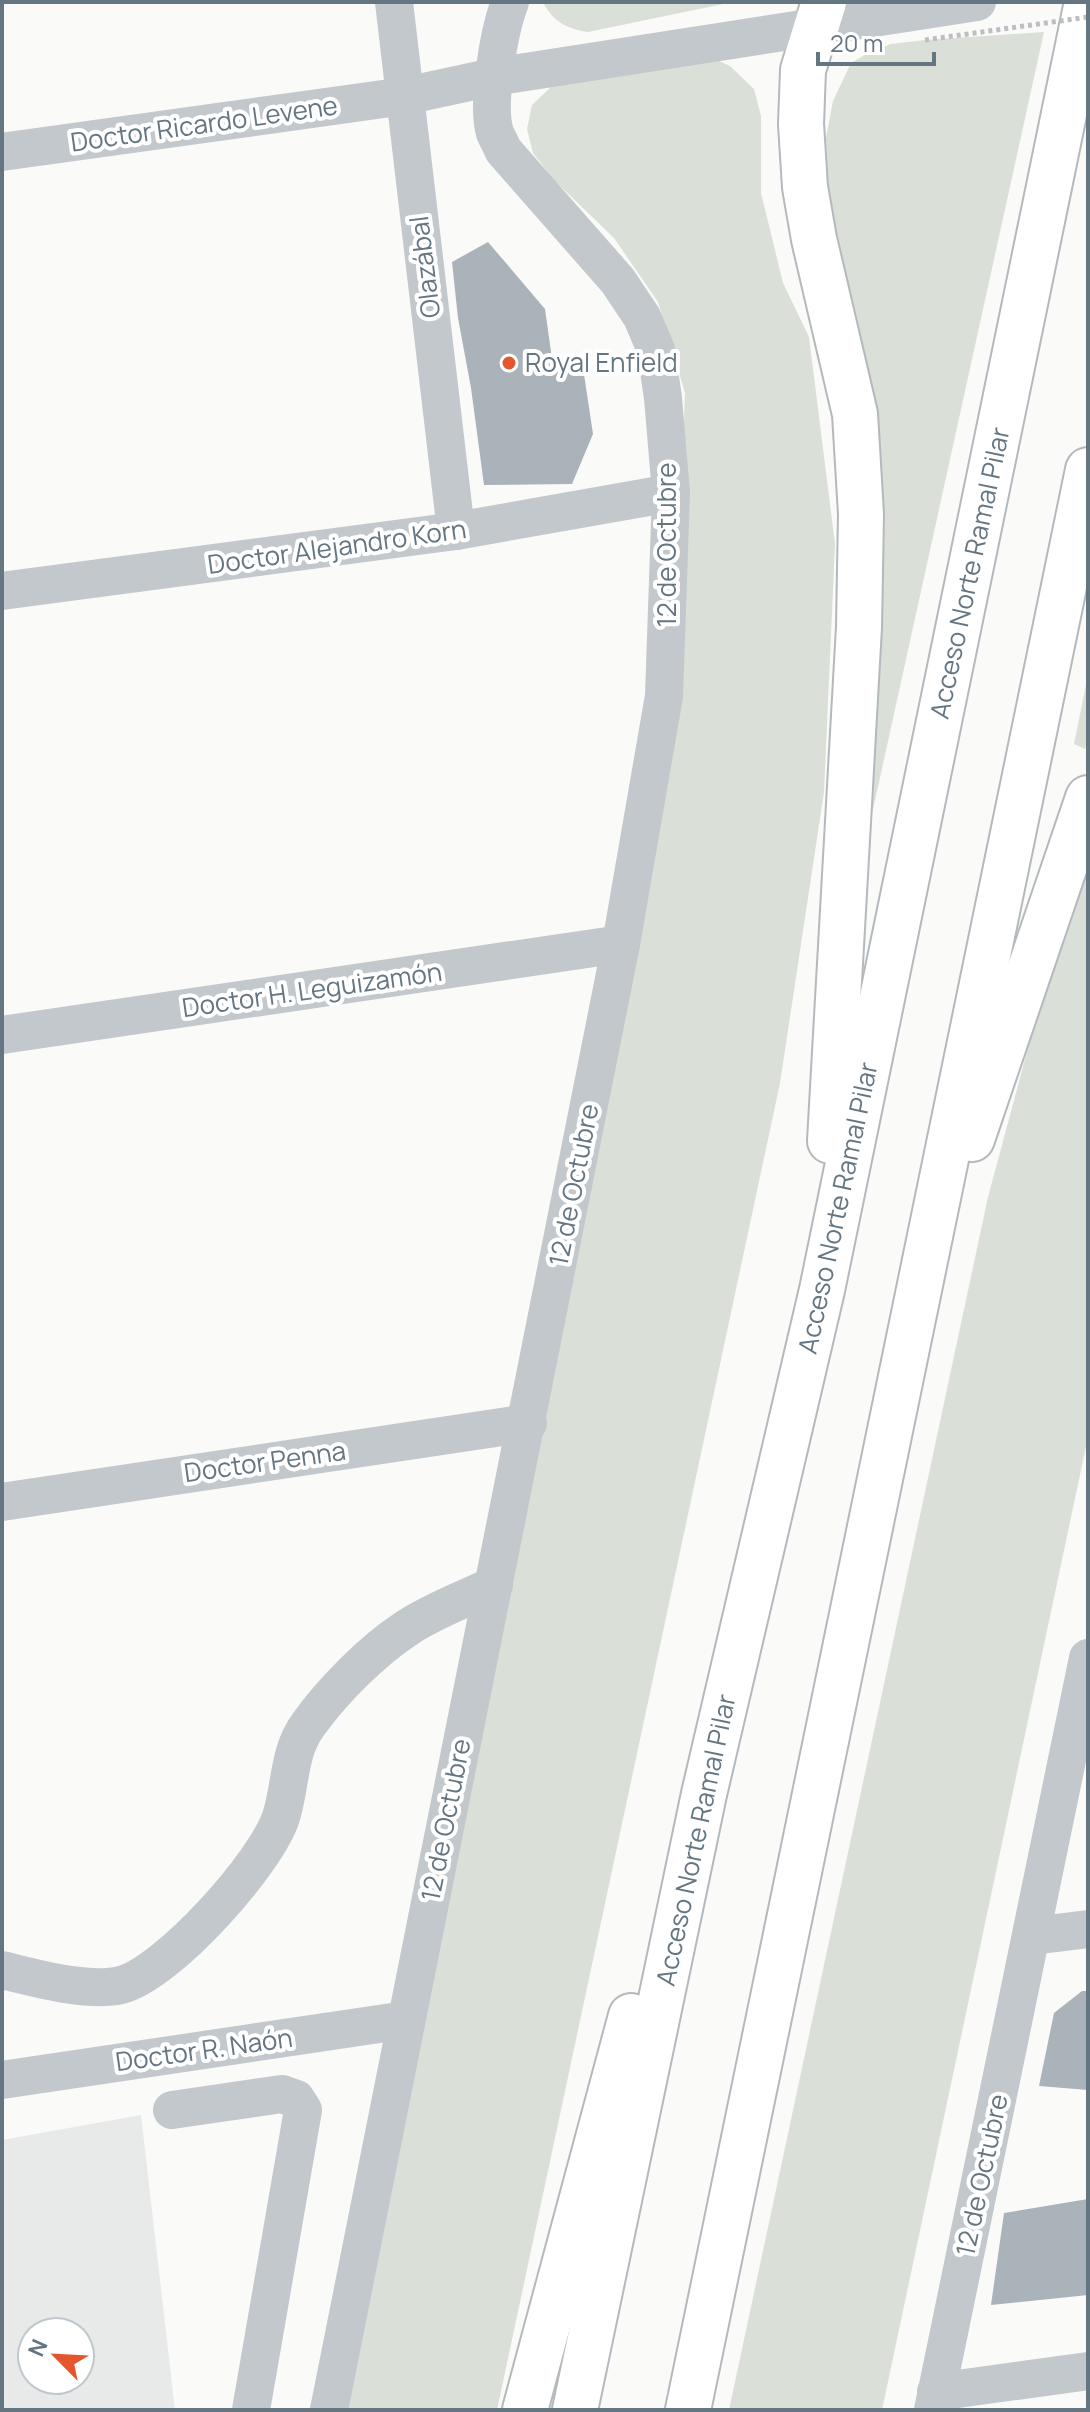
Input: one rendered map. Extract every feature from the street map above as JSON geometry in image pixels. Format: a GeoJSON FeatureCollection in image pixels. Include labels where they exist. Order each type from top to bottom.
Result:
{"type":"FeatureCollection","features":[{"type":"Feature","properties":{"kind":"highway","name":"Acceso Norte Ramal Pilar"},"geometry":{"type":"LineString","coordinates":[[575,2410],[704,1794],[822,1290],[1087,2]]}},
{"type":"Feature","properties":{"kind":"highway"},"geometry":{"type":"LineString","coordinates":[[820,14],[803,70],[801,124],[805,187],[855,414],[861,514],[859,627],[822,1290]]}},
{"type":"Feature","properties":{"kind":"highway"},"geometry":{"type":"LineString","coordinates":[[688,2410],[1088,470]]}},
{"type":"Feature","properties":{"kind":"highway"},"geometry":{"type":"LineString","coordinates":[[915,1300],[1088,798]]}},
{"type":"Feature","properties":{"kind":"highway"},"geometry":{"type":"LineString","coordinates":[[525,2410],[622,2042],[704,1794]]}},
{"type":"Feature","properties":{"kind":"street","name":"Olazábal"},"geometry":{"type":"LineString","coordinates":[[394,2],[456,531]]}},
{"type":"Feature","properties":{"kind":"street","name":"12 de Octubre"},"geometry":{"type":"LineString","coordinates":[[329,2410],[528,1423],[621,944],[664,696],[671,493],[656,350],[647,328],[618,281],[503,150],[494,131],[493,77],[503,20],[510,2]]}},
{"type":"Feature","properties":{"kind":"street","name":"Doctor Ricardo Levene"},"geometry":{"type":"LineString","coordinates":[[2,152],[405,96],[820,14],[970,3]]}},
{"type":"Feature","properties":{"kind":"street","name":"Doctor Alejandro Korn"},"geometry":{"type":"LineString","coordinates":[[2,591],[456,531],[671,493]]}},
{"type":"Feature","properties":{"kind":"street","name":"Doctor H. Leguizamón"},"geometry":{"type":"LineString","coordinates":[[2,1035],[621,944]]}},
{"type":"Feature","properties":{"kind":"street","name":"Doctor Penna"},"geometry":{"type":"LineString","coordinates":[[2,1502],[528,1423]]}},
{"type":"Feature","properties":{"kind":"street"},"geometry":{"type":"LineString","coordinates":[[2,1970],[68,1986],[120,1985],[151,1972],[165,1962],[211,1915],[263,1853],[280,1819],[294,1750],[307,1726],[361,1666],[408,1627],[494,1585]]}},
{"type":"Feature","properties":{"kind":"street","name":"12 de Octubre"},"geometry":{"type":"LineString","coordinates":[[935,2401],[1088,1658]]}},
{"type":"Feature","properties":{"kind":"street"},"geometry":{"type":"LineString","coordinates":[[1032,1936],[1088,1929]]}},
{"type":"Feature","properties":{"kind":"street","name":"Doctor R. Naón"},"geometry":{"type":"LineString","coordinates":[[2,2080],[406,2020]]}},
{"type":"Feature","properties":{"kind":"street"},"geometry":{"type":"LineString","coordinates":[[172,2110],[282,2094],[296,2099],[303,2110],[251,2410]]}},
{"type":"Feature","properties":{"kind":"street"},"geometry":{"type":"LineString","coordinates":[[935,2401],[1088,2371]]}},
{"type":"Feature","properties":{"kind":"path"},"geometry":{"type":"LineString","coordinates":[[925,40],[1088,17]]}},
{"type":"Feature","properties":{"kind":"shaded area"},"geometry":{"type":"Polygon","coordinates":[[[543,2],[733,2],[588,32],[561,23],[543,2]]]}},
{"type":"Feature","properties":{"kind":"shaded area"},"geometry":{"type":"Polygon","coordinates":[[[1044,32],[872,814],[880,607],[851,342],[829,192],[826,138],[833,101],[851,63],[891,44],[1044,32]]]}},
{"type":"Feature","properties":{"kind":"shaded area"},"geometry":{"type":"Polygon","coordinates":[[[704,54],[730,66],[754,89],[761,116],[761,193],[783,283],[809,337],[835,544],[824,792],[780,1083],[497,2410],[340,2410],[673,710],[685,393],[658,302],[614,238],[553,179],[533,153],[527,129],[532,105],[552,86],[704,54]]]}},
{"type":"Feature","properties":{"kind":"shaded area"},"geometry":{"type":"Polygon","coordinates":[[[1088,675],[1088,740],[1085,749],[1074,744],[1088,675]]]}},
{"type":"Feature","properties":{"kind":"shaded area"},"geometry":{"type":"Polygon","coordinates":[[[1088,825],[1088,1437],[882,2410],[729,2410],[988,1197],[1088,825]]]}},
{"type":"Feature","properties":{"kind":"shaded area"},"geometry":{"type":"Polygon","coordinates":[[[141,2115],[175,2410],[2,2410],[2,2140],[141,2115]]]}},
{"type":"Feature","properties":{"kind":"building","name":"Royal Enfield"},"geometry":{"type":"Polygon","coordinates":[[[488,242],[545,309],[553,366],[582,361],[593,434],[572,484],[484,485],[452,262],[488,242]]]}},
{"type":"Feature","properties":{"kind":"building"},"geometry":{"type":"Polygon","coordinates":[[[1082,1991],[1088,1991],[1088,2090],[1039,2086],[1054,2013],[1082,1991]]]}},
{"type":"Feature","properties":{"kind":"building"},"geometry":{"type":"Polygon","coordinates":[[[1088,2199],[1088,2295],[991,2305],[1004,2213],[1088,2199]]]}},
{"type":"Feature","properties":{"kind":"place","name":"Royal Enfield"},"geometry":{"type":"Point","coordinates":[509,363]}}]}
